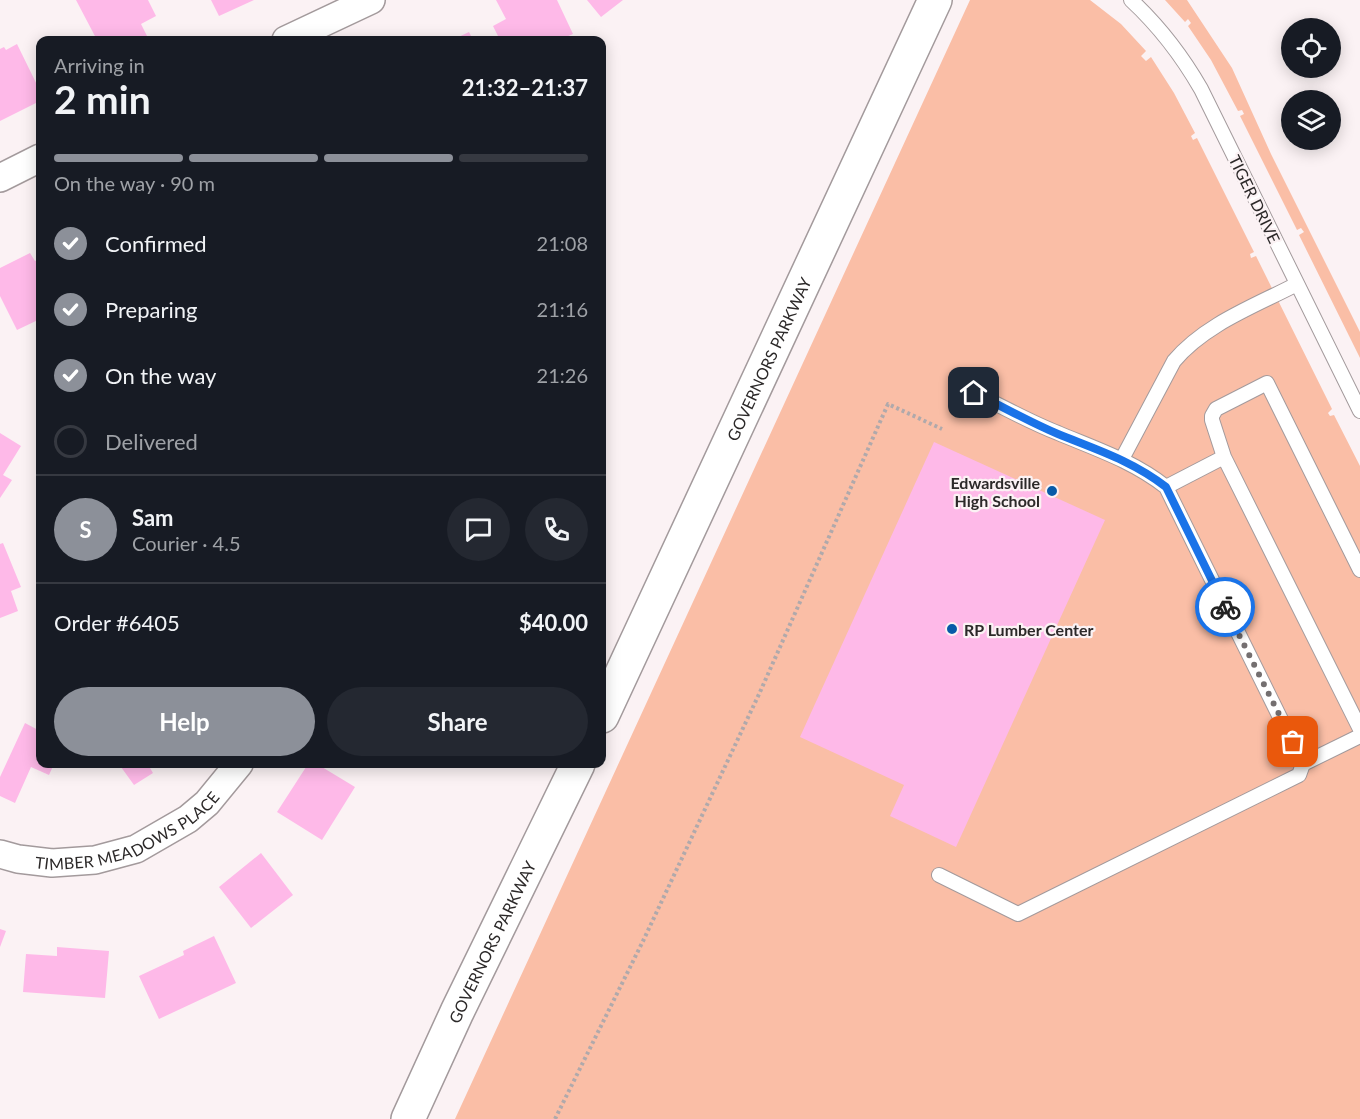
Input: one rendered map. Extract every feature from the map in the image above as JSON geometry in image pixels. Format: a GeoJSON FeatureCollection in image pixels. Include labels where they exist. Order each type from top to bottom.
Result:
{"type":"FeatureCollection","features":[{"type":"Feature","properties":{"kind":"main road","name":"GOVERNORS PARKWAY"},"geometry":{"type":"LineString","coordinates":[[606,707],[935,0]]}},
{"type":"Feature","properties":{"kind":"main road","name":"GOVERNORS PARKWAY"},"geometry":{"type":"LineString","coordinates":[[408,1119],[462,1002],[576,768]]}},
{"type":"Feature","properties":{"kind":"street"},"geometry":{"type":"LineString","coordinates":[[292,36],[336,8],[371,0]]}},
{"type":"Feature","properties":{"kind":"street"},"geometry":{"type":"LineString","coordinates":[[0,178],[36,160]]}},
{"type":"Feature","properties":{"kind":"street","name":"TIMBER MEADOWS PLACE"},"geometry":{"type":"LineString","coordinates":[[0,854],[18,859],[52,863],[95,860],[136,849],[188,819],[207,803],[236,768]]}},
{"type":"Feature","properties":{"kind":"lane","name":"TIGER DRIVE"},"geometry":{"type":"LineString","coordinates":[[1131,0],[1154,23],[1191,71],[1360,411]]}},
{"type":"Feature","properties":{"kind":"lane"},"geometry":{"type":"LineString","coordinates":[[1122,459],[1174,361],[1186,347],[1218,325],[1297,284]]}},
{"type":"Feature","properties":{"kind":"lane"},"geometry":{"type":"LineString","coordinates":[[1360,570],[1267,383],[1216,409],[1212,420],[1224,457],[1360,729]]}},
{"type":"Feature","properties":{"kind":"lane"},"geometry":{"type":"LineString","coordinates":[[974,393],[1055,432],[1122,459],[1166,487],[1303,764]]}},
{"type":"Feature","properties":{"kind":"lane"},"geometry":{"type":"LineString","coordinates":[[1166,487],[1224,457]]}},
{"type":"Feature","properties":{"kind":"lane"},"geometry":{"type":"LineString","coordinates":[[939,875],[1018,914],[1299,775],[1303,764],[1360,736]]}},
{"type":"Feature","properties":{"kind":"path"},"geometry":{"type":"LineString","coordinates":[[555,1119],[644,939],[760,692],[888,404],[942,429]]}},
{"type":"Feature","properties":{"kind":"shaded area","name":"Edwardsville High School"},"geometry":{"type":"Polygon","coordinates":[[[970,0],[1090,0],[1121,24],[1146,51],[1141,56],[1146,61],[1151,57],[1174,93],[1195,133],[1191,136],[1193,140],[1197,138],[1254,252],[1250,254],[1251,258],[1256,256],[1332,409],[1328,413],[1330,416],[1334,415],[1360,466],[1360,1119],[455,1119],[970,0]]]}},
{"type":"Feature","properties":{"kind":"shaded area"},"geometry":{"type":"Polygon","coordinates":[[[1165,0],[1187,0],[1232,68],[1271,154],[1360,332],[1360,358],[1299,235],[1304,232],[1301,228],[1297,230],[1240,116],[1244,114],[1242,110],[1238,111],[1211,60],[1188,26],[1191,23],[1188,19],[1185,22],[1165,0]]]}},
{"type":"Feature","properties":{"kind":"building"},"geometry":{"type":"Polygon","coordinates":[[[76,0],[148,0],[156,16],[141,24],[147,36],[95,36],[76,0]]]}},
{"type":"Feature","properties":{"kind":"building"},"geometry":{"type":"Polygon","coordinates":[[[211,0],[254,0],[219,16],[211,0]]]}},
{"type":"Feature","properties":{"kind":"building"},"geometry":{"type":"Polygon","coordinates":[[[496,0],[557,0],[573,34],[568,36],[498,36],[493,26],[506,19],[496,0]]]}},
{"type":"Feature","properties":{"kind":"building"},"geometry":{"type":"Polygon","coordinates":[[[587,0],[623,0],[601,17],[587,0]]]}},
{"type":"Feature","properties":{"kind":"building"},"geometry":{"type":"Polygon","coordinates":[[[17,44],[36,83],[36,103],[0,121],[0,49],[4,47],[6,50],[17,44]]]}},
{"type":"Feature","properties":{"kind":"building"},"geometry":{"type":"Polygon","coordinates":[[[30,253],[36,260],[36,321],[17,330],[0,296],[0,268],[30,253]]]}},
{"type":"Feature","properties":{"kind":"building"},"geometry":{"type":"Polygon","coordinates":[[[0,433],[21,446],[3,475],[12,480],[0,498],[0,433]]]}},
{"type":"Feature","properties":{"kind":"building","name":"RP Lumber Center"},"geometry":{"type":"Polygon","coordinates":[[[934,442],[1105,520],[956,847],[890,816],[904,785],[800,737],[934,442]]]}},
{"type":"Feature","properties":{"kind":"building"},"geometry":{"type":"Polygon","coordinates":[[[3,543],[21,587],[11,591],[18,611],[0,618],[0,544],[3,543]]]}},
{"type":"Feature","properties":{"kind":"building"},"geometry":{"type":"Polygon","coordinates":[[[25,723],[36,729],[36,768],[52,768],[49,775],[31,767],[15,803],[0,796],[0,777],[25,723]]]}},
{"type":"Feature","properties":{"kind":"building"},"geometry":{"type":"Polygon","coordinates":[[[122,768],[150,768],[153,773],[134,785],[122,768]]]}},
{"type":"Feature","properties":{"kind":"building"},"geometry":{"type":"Polygon","coordinates":[[[305,768],[324,768],[355,787],[322,840],[277,812],[305,768]]]}},
{"type":"Feature","properties":{"kind":"building"},"geometry":{"type":"Polygon","coordinates":[[[261,853],[293,895],[251,928],[219,887],[261,853]]]}},
{"type":"Feature","properties":{"kind":"building"},"geometry":{"type":"Polygon","coordinates":[[[0,929],[6,931],[0,947],[0,929]]]}},
{"type":"Feature","properties":{"kind":"building"},"geometry":{"type":"Polygon","coordinates":[[[214,936],[236,983],[159,1019],[139,976],[184,955],[183,951],[214,936]]]}},
{"type":"Feature","properties":{"kind":"building"},"geometry":{"type":"Polygon","coordinates":[[[57,947],[109,951],[105,998],[23,992],[26,954],[57,956],[57,947]]]}},
{"type":"Feature","properties":{"kind":"way so far"},"geometry":{"type":"LineString","coordinates":[[1225,607],[1293,742]]}},
{"type":"Feature","properties":{"kind":"place","name":"Edwardsville High School"},"geometry":{"type":"Point","coordinates":[1052,491]}},
{"type":"Feature","properties":{"kind":"place","name":"RP Lumber Center"},"geometry":{"type":"Point","coordinates":[952,629]}},
{"type":"Feature","properties":{"kind":"route"},"geometry":{"type":"LineString","coordinates":[[974,393],[1055,432],[1122,459],[1166,487],[1225,607]]}}]}
